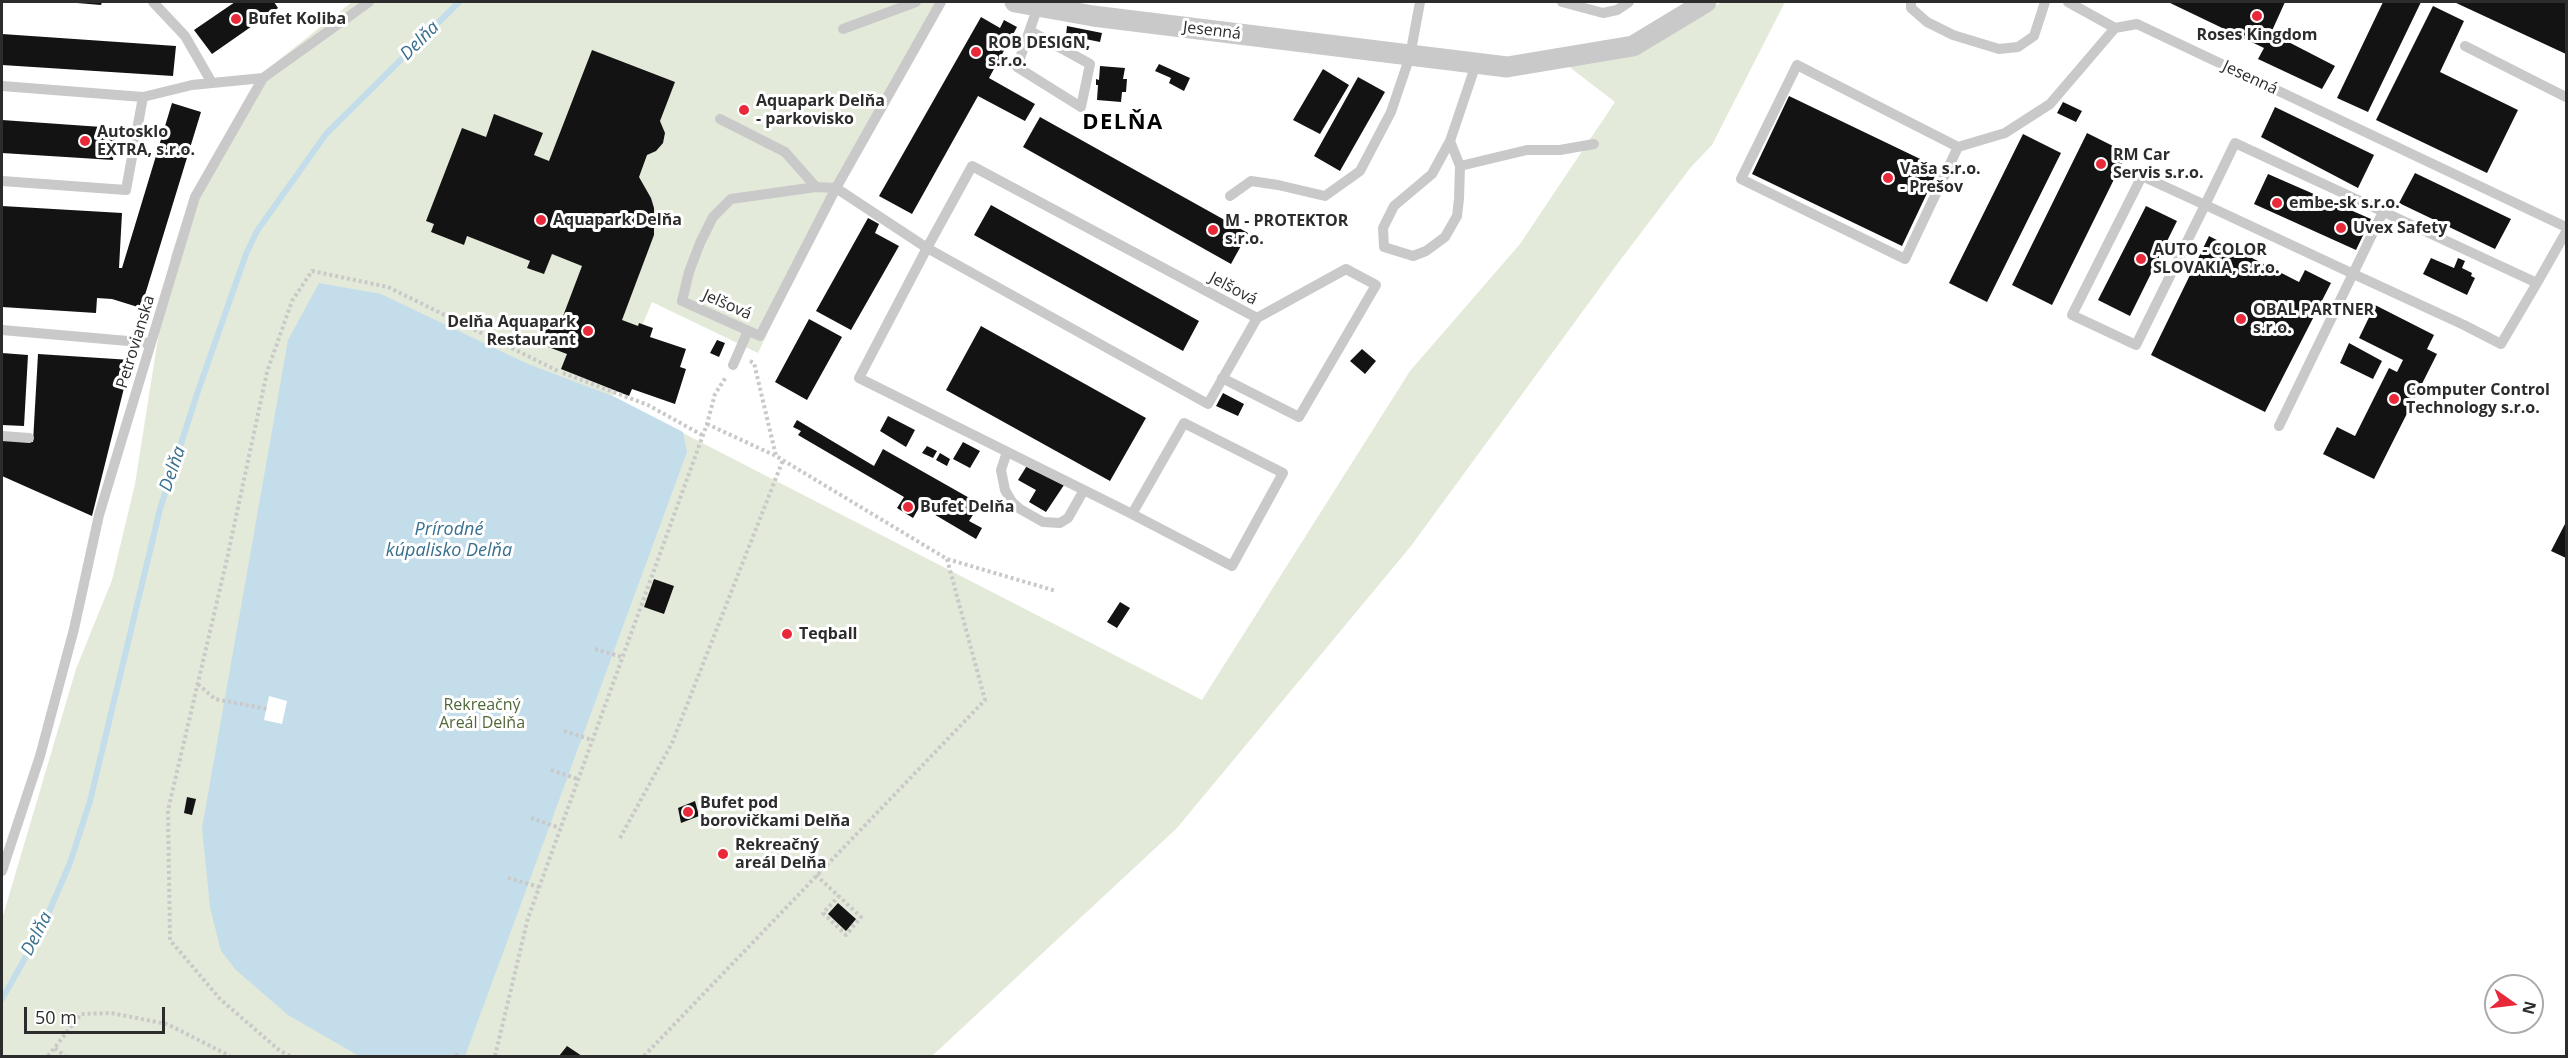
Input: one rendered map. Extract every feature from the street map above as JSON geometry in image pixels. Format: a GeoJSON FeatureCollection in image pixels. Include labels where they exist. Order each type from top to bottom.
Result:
{"type":"FeatureCollection","features":[{"type":"Feature","properties":{"kind":"street","name":"Jesenná"},"geometry":{"type":"LineString","coordinates":[[1015,2],[1093,16],[1507,68],[1634,46],[1706,2]]}},
{"type":"Feature","properties":{"kind":"lane"},"geometry":{"type":"LineString","coordinates":[[153,2],[185,36],[212,83]]}},
{"type":"Feature","properties":{"kind":"lane","name":"Petrovianska"},"geometry":{"type":"LineString","coordinates":[[2,872],[40,756],[74,629],[99,515],[195,196],[263,78],[369,2]]}},
{"type":"Feature","properties":{"kind":"lane"},"geometry":{"type":"LineString","coordinates":[[843,29],[916,2]]}},
{"type":"Feature","properties":{"kind":"lane","name":"Jelšová"},"geometry":{"type":"LineString","coordinates":[[941,2],[836,188],[760,336],[682,301],[689,272],[700,243],[713,217],[731,199],[816,187],[836,188],[927,248],[1208,404],[1257,318],[972,166],[927,248],[859,378],[1232,566],[1283,473],[1184,423],[1132,514]]}},
{"type":"Feature","properties":{"kind":"lane"},"geometry":{"type":"LineString","coordinates":[[1230,196],[1251,181],[1324,196],[1360,171],[1391,112],[1410,56],[1420,2]]}},
{"type":"Feature","properties":{"kind":"lane"},"geometry":{"type":"LineString","coordinates":[[1562,2],[1604,13],[1629,2]]}},
{"type":"Feature","properties":{"kind":"lane"},"geometry":{"type":"LineString","coordinates":[[1911,2],[1911,8],[1927,22],[1953,35],[1999,49],[2018,47],[2034,36],[2045,2]]}},
{"type":"Feature","properties":{"kind":"lane"},"geometry":{"type":"LineString","coordinates":[[1958,147],[1905,259],[1741,179],[1797,65],[1958,147],[2006,134],[2050,104],[2115,27],[2068,2]]}},
{"type":"Feature","properties":{"kind":"lane"},"geometry":{"type":"LineString","coordinates":[[1030,31],[1090,64],[1081,106],[1017,67],[1038,6]]}},
{"type":"Feature","properties":{"kind":"lane","name":"Jesenná"},"geometry":{"type":"LineString","coordinates":[[2115,27],[2137,24],[2566,227]]}},
{"type":"Feature","properties":{"kind":"lane"},"geometry":{"type":"LineString","coordinates":[[2465,46],[2566,97]]}},
{"type":"Feature","properties":{"kind":"lane"},"geometry":{"type":"LineString","coordinates":[[1450,141],[1460,166],[1457,216],[1445,237],[1426,251],[1413,256],[1384,247],[1383,228],[1394,206],[1431,174],[1450,141],[1476,64]]}},
{"type":"Feature","properties":{"kind":"lane"},"geometry":{"type":"LineString","coordinates":[[2,86],[143,97],[212,83],[263,78]]}},
{"type":"Feature","properties":{"kind":"lane"},"geometry":{"type":"LineString","coordinates":[[2,181],[126,190],[143,97]]}},
{"type":"Feature","properties":{"kind":"lane"},"geometry":{"type":"LineString","coordinates":[[720,119],[785,152],[816,187]]}},
{"type":"Feature","properties":{"kind":"lane"},"geometry":{"type":"LineString","coordinates":[[2537,283],[2235,143],[2205,205],[2136,345],[2072,315],[2142,176],[2205,205],[2353,274],[2501,344],[2537,283],[2566,232]]}},
{"type":"Feature","properties":{"kind":"lane"},"geometry":{"type":"LineString","coordinates":[[1460,166],[1527,150],[1560,150],[1594,144]]}},
{"type":"Feature","properties":{"kind":"lane"},"geometry":{"type":"LineString","coordinates":[[2280,426],[2383,212]]}},
{"type":"Feature","properties":{"kind":"lane"},"geometry":{"type":"LineString","coordinates":[[1222,378],[1299,417],[1376,285],[1346,269],[1257,318]]}},
{"type":"Feature","properties":{"kind":"lane"},"geometry":{"type":"LineString","coordinates":[[2,330],[151,342]]}},
{"type":"Feature","properties":{"kind":"lane"},"geometry":{"type":"LineString","coordinates":[[733,365],[748,331]]}},
{"type":"Feature","properties":{"kind":"lane"},"geometry":{"type":"LineString","coordinates":[[2,436],[29,438]]}},
{"type":"Feature","properties":{"kind":"lane"},"geometry":{"type":"LineString","coordinates":[[1007,452],[1001,470],[1005,490],[1012,502],[1020,509],[1043,522],[1060,523],[1068,518],[1084,490]]}},
{"type":"Feature","properties":{"kind":"path"},"geometry":{"type":"LineString","coordinates":[[290,1056],[279,1050],[220,999],[170,940],[168,810],[267,372],[292,300],[312,271],[388,288],[562,372],[648,405],[702,435]]}},
{"type":"Feature","properties":{"kind":"path"},"geometry":{"type":"LineString","coordinates":[[754,363],[776,456]]}},
{"type":"Feature","properties":{"kind":"path"},"geometry":{"type":"LineString","coordinates":[[495,1056],[528,918],[715,394],[733,365]]}},
{"type":"Feature","properties":{"kind":"path"},"geometry":{"type":"LineString","coordinates":[[706,424],[776,456],[947,559],[1056,591]]}},
{"type":"Feature","properties":{"kind":"path"},"geometry":{"type":"LineString","coordinates":[[620,838],[672,743],[783,460]]}},
{"type":"Feature","properties":{"kind":"path"},"geometry":{"type":"LineString","coordinates":[[644,1056],[985,700],[947,559]]}},
{"type":"Feature","properties":{"kind":"path"},"geometry":{"type":"LineString","coordinates":[[595,649],[622,657]]}},
{"type":"Feature","properties":{"kind":"path"},"geometry":{"type":"LineString","coordinates":[[198,684],[215,699],[267,709]]}},
{"type":"Feature","properties":{"kind":"path"},"geometry":{"type":"LineString","coordinates":[[564,731],[592,740]]}},
{"type":"Feature","properties":{"kind":"path"},"geometry":{"type":"LineString","coordinates":[[551,770],[578,779]]}},
{"type":"Feature","properties":{"kind":"path"},"geometry":{"type":"LineString","coordinates":[[531,818],[560,828]]}},
{"type":"Feature","properties":{"kind":"path"},"geometry":{"type":"LineString","coordinates":[[816,875],[839,896],[861,917],[846,935],[823,913],[839,896]]}},
{"type":"Feature","properties":{"kind":"path"},"geometry":{"type":"LineString","coordinates":[[508,878],[539,888]]}},
{"type":"Feature","properties":{"kind":"path"},"geometry":{"type":"LineString","coordinates":[[48,1056],[81,1014],[111,1013],[167,1024],[230,1056]]}},
{"type":"Feature","properties":{"kind":"path"},"geometry":{"type":"LineString","coordinates":[[55,1048],[65,1056]]}},
{"type":"Feature","properties":{"kind":"green space","name":"Rekreačný Areál Delňa"},"geometry":{"type":"Polygon","coordinates":[[[352,2],[937,2],[836,188],[758,353],[652,302],[613,396],[607,394],[1202,700],[1410,371],[1520,244],[1615,102],[1563,62],[1646,46],[1722,2],[1785,2],[1712,145],[1691,167],[1618,263],[1411,546],[1177,828],[932,1056],[2,1056],[2,919],[76,669],[112,580],[135,484],[171,256],[191,195],[266,70],[352,2]]]}},
{"type":"Feature","properties":{"kind":"water","name":"Prírodné kúpalisko Delňa"},"geometry":{"type":"Polygon","coordinates":[[[319,283],[381,294],[528,364],[613,396],[683,432],[687,452],[465,1056],[359,1056],[288,1015],[236,970],[221,951],[210,907],[202,828],[288,340],[319,283]]]}},
{"type":"Feature","properties":{"kind":"pier"},"geometry":{"type":"Polygon","coordinates":[[[269,696],[287,701],[282,724],[264,720],[269,696]]]}},
{"type":"Feature","properties":{"kind":"building"},"geometry":{"type":"Polygon","coordinates":[[[65,2],[102,2],[101,5],[65,2]]]}},
{"type":"Feature","properties":{"kind":"building","name":"Bufet Koliba"},"geometry":{"type":"Polygon","coordinates":[[[235,2],[274,2],[278,8],[212,54],[194,30],[235,2]]]}},
{"type":"Feature","properties":{"kind":"building"},"geometry":{"type":"Polygon","coordinates":[[[2168,2],[2285,2],[2271,33],[2335,66],[2322,89],[2258,59],[2264,48],[2168,2]]]}},
{"type":"Feature","properties":{"kind":"building"},"geometry":{"type":"Polygon","coordinates":[[[2383,2],[2421,2],[2368,112],[2337,98],[2383,2]]]}},
{"type":"Feature","properties":{"kind":"building"},"geometry":{"type":"Polygon","coordinates":[[[2454,2],[2566,2],[2566,54],[2454,2]]]}},
{"type":"Feature","properties":{"kind":"building"},"geometry":{"type":"Polygon","coordinates":[[[2433,6],[2464,21],[2440,72],[2518,110],[2487,173],[2376,120],[2433,6]]]}},
{"type":"Feature","properties":{"kind":"building"},"geometry":{"type":"Polygon","coordinates":[[[981,17],[1000,28],[1004,20],[1017,27],[989,78],[1035,104],[1025,121],[978,96],[912,214],[879,196],[981,17]]]}},
{"type":"Feature","properties":{"kind":"building"},"geometry":{"type":"Polygon","coordinates":[[[1067,26],[1102,33],[1100,42],[1066,35],[1067,26]]]}},
{"type":"Feature","properties":{"kind":"building"},"geometry":{"type":"Polygon","coordinates":[[[2,34],[176,46],[173,76],[2,65],[2,34]]]}},
{"type":"Feature","properties":{"kind":"building","name":"Aquapark Delňa"},"geometry":{"type":"Polygon","coordinates":[[[592,50],[675,82],[660,121],[665,133],[663,143],[656,151],[647,155],[639,177],[654,208],[654,235],[622,320],[638,326],[639,323],[653,328],[650,337],[686,349],[680,367],[686,369],[675,404],[632,389],[629,396],[561,369],[567,354],[535,342],[544,318],[560,324],[582,266],[552,254],[544,274],[527,268],[530,261],[467,236],[464,245],[431,232],[434,224],[426,221],[462,128],[486,137],[494,114],[543,133],[534,155],[549,161],[592,50]]]}},
{"type":"Feature","properties":{"kind":"building"},"geometry":{"type":"Polygon","coordinates":[[[1159,64],[1190,78],[1184,91],[1169,83],[1171,78],[1155,71],[1159,64]]]}},
{"type":"Feature","properties":{"kind":"building"},"geometry":{"type":"Polygon","coordinates":[[[1100,66],[1125,68],[1123,79],[1127,79],[1126,92],[1122,92],[1121,102],[1097,100],[1096,79],[1099,80],[1100,66]]]}},
{"type":"Feature","properties":{"kind":"building"},"geometry":{"type":"Polygon","coordinates":[[[1323,69],[1349,85],[1320,134],[1293,120],[1323,69]]]}},
{"type":"Feature","properties":{"kind":"building"},"geometry":{"type":"Polygon","coordinates":[[[1358,77],[1385,92],[1340,171],[1314,156],[1358,77]]]}},
{"type":"Feature","properties":{"kind":"building"},"geometry":{"type":"Polygon","coordinates":[[[1789,96],[1939,168],[1902,246],[1752,174],[1789,96]]]}},
{"type":"Feature","properties":{"kind":"building"},"geometry":{"type":"Polygon","coordinates":[[[2063,102],[2082,111],[2076,122],[2057,113],[2063,102]]]}},
{"type":"Feature","properties":{"kind":"building"},"geometry":{"type":"Polygon","coordinates":[[[172,103],[201,112],[141,308],[112,299],[97,298],[96,313],[2,307],[2,206],[122,213],[119,268],[122,268],[172,103]]]}},
{"type":"Feature","properties":{"kind":"building"},"geometry":{"type":"Polygon","coordinates":[[[2275,107],[2374,155],[2358,188],[2261,137],[2275,107]]]}},
{"type":"Feature","properties":{"kind":"building"},"geometry":{"type":"Polygon","coordinates":[[[1040,117],[1248,233],[1231,264],[1023,147],[1040,117]]]}},
{"type":"Feature","properties":{"kind":"building"},"geometry":{"type":"Polygon","coordinates":[[[2,120],[116,128],[113,160],[2,153],[2,120]]]}},
{"type":"Feature","properties":{"kind":"building"},"geometry":{"type":"Polygon","coordinates":[[[2087,133],[2127,153],[2052,305],[2012,285],[2087,133]]]}},
{"type":"Feature","properties":{"kind":"building"},"geometry":{"type":"Polygon","coordinates":[[[2023,134],[2061,153],[1987,302],[1949,283],[2023,134]]]}},
{"type":"Feature","properties":{"kind":"building"},"geometry":{"type":"Polygon","coordinates":[[[2415,173],[2511,219],[2495,249],[2399,203],[2415,173]]]}},
{"type":"Feature","properties":{"kind":"building"},"geometry":{"type":"Polygon","coordinates":[[[2268,174],[2371,219],[2356,250],[2254,204],[2268,174]]]}},
{"type":"Feature","properties":{"kind":"building"},"geometry":{"type":"Polygon","coordinates":[[[991,205],[1199,321],[1183,351],[974,235],[991,205]]]}},
{"type":"Feature","properties":{"kind":"building"},"geometry":{"type":"Polygon","coordinates":[[[2146,206],[2177,221],[2130,316],[2098,300],[2146,206]]]}},
{"type":"Feature","properties":{"kind":"building"},"geometry":{"type":"Polygon","coordinates":[[[868,218],[879,224],[875,233],[899,246],[851,330],[816,311],[868,218]]]}},
{"type":"Feature","properties":{"kind":"building","name":"OBAL PARTNER s.r.o."},"geometry":{"type":"Polygon","coordinates":[[[2209,236],[2299,282],[2305,270],[2331,283],[2265,412],[2151,355],[2209,236]]]}},
{"type":"Feature","properties":{"kind":"building"},"geometry":{"type":"Polygon","coordinates":[[[2431,258],[2454,268],[2458,258],[2465,261],[2462,268],[2472,273],[2471,276],[2475,278],[2467,295],[2423,274],[2431,258]]]}},
{"type":"Feature","properties":{"kind":"building","name":"Computer Control Technology s.r.o."},"geometry":{"type":"Polygon","coordinates":[[[2375,305],[2434,335],[2427,349],[2437,354],[2374,479],[2323,454],[2337,427],[2355,436],[2389,368],[2397,372],[2403,360],[2359,338],[2375,305]]]}},
{"type":"Feature","properties":{"kind":"building"},"geometry":{"type":"Polygon","coordinates":[[[809,319],[842,337],[807,400],[775,382],[809,319]]]}},
{"type":"Feature","properties":{"kind":"building"},"geometry":{"type":"Polygon","coordinates":[[[981,326],[1146,418],[1110,481],[946,390],[981,326]]]}},
{"type":"Feature","properties":{"kind":"building"},"geometry":{"type":"Polygon","coordinates":[[[717,340],[725,343],[719,357],[710,353],[717,340]]]}},
{"type":"Feature","properties":{"kind":"building"},"geometry":{"type":"Polygon","coordinates":[[[2349,343],[2382,361],[2373,379],[2340,363],[2349,343]]]}},
{"type":"Feature","properties":{"kind":"building"},"geometry":{"type":"Polygon","coordinates":[[[1362,349],[1376,361],[1365,374],[1350,361],[1362,349]]]}},
{"type":"Feature","properties":{"kind":"building"},"geometry":{"type":"Polygon","coordinates":[[[2,353],[28,355],[24,426],[2,425],[2,353]]]}},
{"type":"Feature","properties":{"kind":"building"},"geometry":{"type":"Polygon","coordinates":[[[38,354],[131,360],[92,516],[2,476],[2,440],[33,442],[38,354]]]}},
{"type":"Feature","properties":{"kind":"building"},"geometry":{"type":"Polygon","coordinates":[[[1223,393],[1244,404],[1238,416],[1216,406],[1223,393]]]}},
{"type":"Feature","properties":{"kind":"building"},"geometry":{"type":"Polygon","coordinates":[[[888,416],[915,430],[906,447],[880,431],[888,416]]]}},
{"type":"Feature","properties":{"kind":"building"},"geometry":{"type":"Polygon","coordinates":[[[797,420],[874,466],[883,449],[980,504],[969,521],[982,528],[976,539],[920,506],[913,518],[897,508],[904,497],[798,435],[801,431],[793,427],[797,420]]]}},
{"type":"Feature","properties":{"kind":"building"},"geometry":{"type":"Polygon","coordinates":[[[963,442],[980,451],[970,468],[953,459],[963,442]]]}},
{"type":"Feature","properties":{"kind":"building"},"geometry":{"type":"Polygon","coordinates":[[[927,446],[937,451],[933,458],[922,453],[927,446]]]}},
{"type":"Feature","properties":{"kind":"building"},"geometry":{"type":"Polygon","coordinates":[[[940,453],[950,459],[947,466],[936,460],[940,453]]]}},
{"type":"Feature","properties":{"kind":"building"},"geometry":{"type":"Polygon","coordinates":[[[1028,464],[1064,485],[1046,512],[1029,502],[1036,490],[1018,480],[1028,464]]]}},
{"type":"Feature","properties":{"kind":"building"},"geometry":{"type":"Polygon","coordinates":[[[2566,522],[2566,558],[2551,551],[2566,522]]]}},
{"type":"Feature","properties":{"kind":"building"},"geometry":{"type":"Polygon","coordinates":[[[654,579],[674,586],[664,614],[644,607],[654,579]]]}},
{"type":"Feature","properties":{"kind":"building"},"geometry":{"type":"Polygon","coordinates":[[[1120,602],[1130,608],[1117,628],[1107,622],[1120,602]]]}},
{"type":"Feature","properties":{"kind":"building"},"geometry":{"type":"Polygon","coordinates":[[[187,797],[196,799],[192,815],[184,813],[187,797]]]}},
{"type":"Feature","properties":{"kind":"building","name":"Bufet pod borovičkami Delňa"},"geometry":{"type":"Polygon","coordinates":[[[695,801],[699,816],[681,823],[678,808],[695,801]]]}},
{"type":"Feature","properties":{"kind":"building"},"geometry":{"type":"Polygon","coordinates":[[[838,903],[856,919],[846,931],[828,914],[838,903]]]}},
{"type":"Feature","properties":{"kind":"building"},"geometry":{"type":"Polygon","coordinates":[[[567,1046],[582,1056],[559,1056],[567,1046]]]}},
{"type":"Feature","properties":{"kind":"waterway","name":"Delňa"},"geometry":{"type":"LineString","coordinates":[[2,999],[42,928],[70,863],[90,801],[160,509],[246,254],[257,231],[326,134],[459,2]]}},
{"type":"Feature","properties":{"kind":"place","name":"Roses Kingdom"},"geometry":{"type":"Point","coordinates":[2257,16]}},
{"type":"Feature","properties":{"kind":"place","name":"Bufet Koliba"},"geometry":{"type":"Point","coordinates":[236,19]}},
{"type":"Feature","properties":{"kind":"place","name":"ROB DESIGN, s.r.o."},"geometry":{"type":"Point","coordinates":[976,52]}},
{"type":"Feature","properties":{"kind":"place","name":"Aquapark Delňa - parkovisko"},"geometry":{"type":"Point","coordinates":[744,110]}},
{"type":"Feature","properties":{"kind":"place","name":"Autosklo EXTRA, s.r.o."},"geometry":{"type":"Point","coordinates":[85,141]}},
{"type":"Feature","properties":{"kind":"place","name":"RM Car Servis s.r.o."},"geometry":{"type":"Point","coordinates":[2101,164]}},
{"type":"Feature","properties":{"kind":"place","name":"Vaša s.r.o. - Prešov"},"geometry":{"type":"Point","coordinates":[1888,178]}},
{"type":"Feature","properties":{"kind":"place","name":"embe-sk s.r.o."},"geometry":{"type":"Point","coordinates":[2277,203]}},
{"type":"Feature","properties":{"kind":"place","name":"Aquapark Delňa"},"geometry":{"type":"Point","coordinates":[541,220]}},
{"type":"Feature","properties":{"kind":"place","name":"Uvex Safety"},"geometry":{"type":"Point","coordinates":[2341,228]}},
{"type":"Feature","properties":{"kind":"place","name":"M - PROTEKTOR s.r.o."},"geometry":{"type":"Point","coordinates":[1213,230]}},
{"type":"Feature","properties":{"kind":"place","name":"AUTO - COLOR SLOVAKIA, s.r.o."},"geometry":{"type":"Point","coordinates":[2141,259]}},
{"type":"Feature","properties":{"kind":"place","name":"OBAL PARTNER s.r.o."},"geometry":{"type":"Point","coordinates":[2241,319]}},
{"type":"Feature","properties":{"kind":"place","name":"Delňa Aquapark Restaurant"},"geometry":{"type":"Point","coordinates":[588,331]}},
{"type":"Feature","properties":{"kind":"place","name":"Computer Control Technology s.r.o."},"geometry":{"type":"Point","coordinates":[2394,399]}},
{"type":"Feature","properties":{"kind":"place","name":"Bufet Delňa"},"geometry":{"type":"Point","coordinates":[908,507]}},
{"type":"Feature","properties":{"kind":"place","name":"Teqball"},"geometry":{"type":"Point","coordinates":[787,634]}},
{"type":"Feature","properties":{"kind":"place","name":"Bufet pod borovičkami Delňa"},"geometry":{"type":"Point","coordinates":[688,812]}},
{"type":"Feature","properties":{"kind":"place","name":"Rekreačný areál Delňa"},"geometry":{"type":"Point","coordinates":[723,854]}},
{"type":"Feature","properties":{"kind":"district","name":"DELŇA"},"geometry":{"type":"Point","coordinates":[1123,123]}}]}
